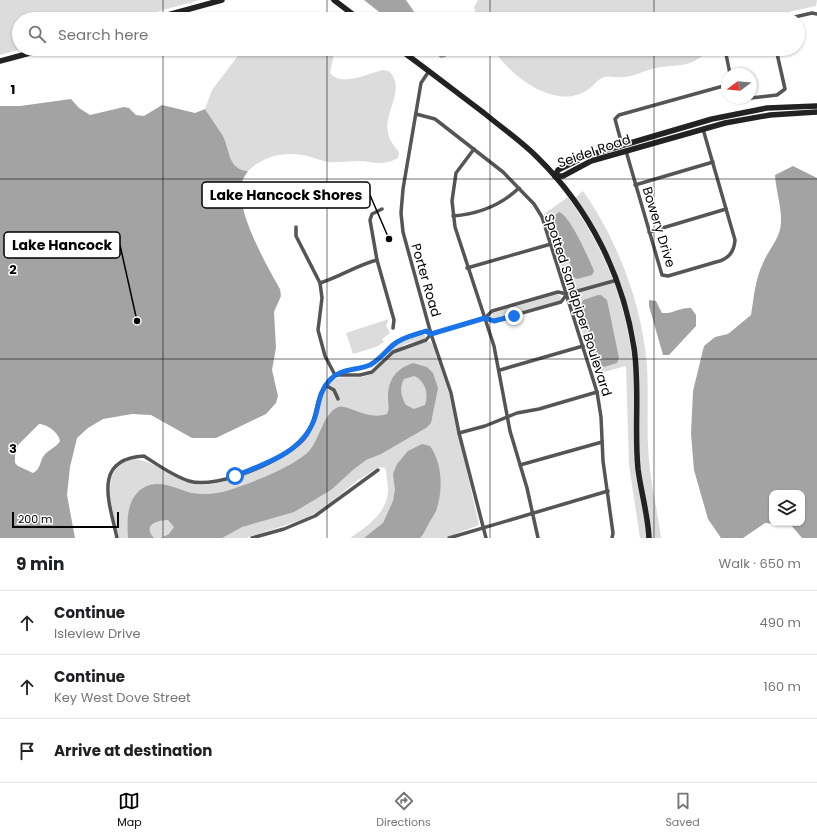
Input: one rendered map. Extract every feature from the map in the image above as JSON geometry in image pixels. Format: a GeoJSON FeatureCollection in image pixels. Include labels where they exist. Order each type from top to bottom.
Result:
{"type":"FeatureCollection","features":[{"type":"Feature","properties":{"kind":"main road"},"geometry":{"type":"LineString","coordinates":[[178,12],[222,0]]}},
{"type":"Feature","properties":{"kind":"main road"},"geometry":{"type":"LineString","coordinates":[[334,0],[350,12]]}},
{"type":"Feature","properties":{"kind":"main road"},"geometry":{"type":"LineString","coordinates":[[0,61],[19,56]]}},
{"type":"Feature","properties":{"kind":"main road"},"geometry":{"type":"LineString","coordinates":[[408,56],[524,144],[555,176],[581,210],[595,233],[617,280],[625,303],[634,350],[637,377],[637,456],[650,538]]}},
{"type":"Feature","properties":{"kind":"main road","name":"Seidel Road"},"geometry":{"type":"LineString","coordinates":[[817,106],[767,108],[738,113],[580,158],[558,170],[555,176],[563,176],[591,161],[703,129],[756,117],[817,112]]}},
{"type":"Feature","properties":{"kind":"street"},"geometry":{"type":"LineString","coordinates":[[805,15],[812,13],[817,14]]}},
{"type":"Feature","properties":{"kind":"street"},"geometry":{"type":"LineString","coordinates":[[726,56],[729,68]]}},
{"type":"Feature","properties":{"kind":"street"},"geometry":{"type":"LineString","coordinates":[[757,97],[777,95],[785,89],[778,56]]}},
{"type":"Feature","properties":{"kind":"street","name":"Porter Road"},"geometry":{"type":"LineString","coordinates":[[429,72],[421,83],[400,213],[404,242],[431,334],[451,394],[459,433],[486,538]]}},
{"type":"Feature","properties":{"kind":"street"},"geometry":{"type":"LineString","coordinates":[[622,145],[615,120],[619,115],[721,87]]}},
{"type":"Feature","properties":{"kind":"street","name":"Spotted Sandpiper Boulevard"},"geometry":{"type":"LineString","coordinates":[[416,114],[434,119],[503,172],[534,204],[542,217],[597,392],[613,533],[612,538]]}},
{"type":"Feature","properties":{"kind":"street","name":"Bowery Drive"},"geometry":{"type":"LineString","coordinates":[[626,151],[661,273],[664,276],[716,262],[728,256],[735,244],[703,129]]}},
{"type":"Feature","properties":{"kind":"street"},"geometry":{"type":"LineString","coordinates":[[474,149],[456,173],[452,201],[453,216],[467,268],[485,318],[500,370],[508,416],[538,538]]}},
{"type":"Feature","properties":{"kind":"street"},"geometry":{"type":"LineString","coordinates":[[635,185],[713,162]]}},
{"type":"Feature","properties":{"kind":"street"},"geometry":{"type":"LineString","coordinates":[[453,216],[495,206],[510,197],[519,188]]}},
{"type":"Feature","properties":{"kind":"street"},"geometry":{"type":"LineString","coordinates":[[382,209],[372,214],[370,220],[377,260],[394,320],[393,328]]}},
{"type":"Feature","properties":{"kind":"street"},"geometry":{"type":"LineString","coordinates":[[649,232],[726,209]]}},
{"type":"Feature","properties":{"kind":"street"},"geometry":{"type":"LineString","coordinates":[[296,227],[296,236],[320,283],[322,298],[318,330],[325,356],[335,375]]}},
{"type":"Feature","properties":{"kind":"street"},"geometry":{"type":"LineString","coordinates":[[467,268],[551,244]]}},
{"type":"Feature","properties":{"kind":"street"},"geometry":{"type":"LineString","coordinates":[[320,283],[336,278],[362,264],[377,260]]}},
{"type":"Feature","properties":{"kind":"street"},"geometry":{"type":"LineString","coordinates":[[335,375],[360,375],[372,372],[388,356],[405,346],[426,340],[431,334],[485,318],[492,311],[558,292],[567,294],[617,280]]}},
{"type":"Feature","properties":{"kind":"street"},"geometry":{"type":"LineString","coordinates":[[485,318],[494,321],[561,302],[567,294]]}},
{"type":"Feature","properties":{"kind":"street"},"geometry":{"type":"LineString","coordinates":[[117,538],[106,488],[110,474],[115,466],[124,460],[144,456],[190,481],[210,483],[235,476],[285,454],[303,440],[312,426],[318,401],[325,385],[335,375],[346,370],[368,365],[394,344],[407,337],[426,331],[431,334]]}},
{"type":"Feature","properties":{"kind":"street"},"geometry":{"type":"LineString","coordinates":[[500,370],[583,346]]}},
{"type":"Feature","properties":{"kind":"street"},"geometry":{"type":"LineString","coordinates":[[385,352],[388,356]]}},
{"type":"Feature","properties":{"kind":"street"},"geometry":{"type":"LineString","coordinates":[[325,385],[334,390],[338,399]]}},
{"type":"Feature","properties":{"kind":"street"},"geometry":{"type":"LineString","coordinates":[[459,433],[485,426],[508,416],[597,392]]}},
{"type":"Feature","properties":{"kind":"street"},"geometry":{"type":"LineString","coordinates":[[520,466],[602,442]]}},
{"type":"Feature","properties":{"kind":"street"},"geometry":{"type":"LineString","coordinates":[[252,538],[284,529],[315,516],[378,470]]}},
{"type":"Feature","properties":{"kind":"street"},"geometry":{"type":"LineString","coordinates":[[449,538],[482,527],[608,492]]}},
{"type":"Feature","properties":{"kind":"shaded area"},"geometry":{"type":"Polygon","coordinates":[[[0,0],[200,0],[156,12],[12,12],[12,52],[0,55],[0,0]]]}},
{"type":"Feature","properties":{"kind":"shaded area"},"geometry":{"type":"Polygon","coordinates":[[[364,0],[406,0],[414,12],[379,12],[364,0]]]}},
{"type":"Feature","properties":{"kind":"shaded area"},"geometry":{"type":"Polygon","coordinates":[[[478,0],[817,0],[816,6],[789,12],[475,12],[474,7],[478,0]]]}},
{"type":"Feature","properties":{"kind":"shaded area"},"geometry":{"type":"Polygon","coordinates":[[[238,56],[334,56],[330,73],[341,79],[355,78],[383,70],[389,71],[394,78],[396,85],[387,125],[391,141],[399,152],[398,158],[384,163],[360,161],[326,162],[308,156],[283,154],[261,161],[248,171],[241,170],[233,163],[223,136],[205,109],[212,90],[238,56]]]}},
{"type":"Feature","properties":{"kind":"shaded area"},"geometry":{"type":"Polygon","coordinates":[[[438,56],[446,56],[446,57],[441,58],[438,56]]]}},
{"type":"Feature","properties":{"kind":"shaded area"},"geometry":{"type":"Polygon","coordinates":[[[498,56],[702,56],[683,65],[652,69],[627,77],[602,78],[583,92],[567,97],[549,94],[530,85],[513,72],[498,56]]]}},
{"type":"Feature","properties":{"kind":"shaded area"},"geometry":{"type":"Polygon","coordinates":[[[71,99],[79,108],[90,115],[124,107],[129,108],[136,115],[144,116],[162,105],[195,113],[205,109],[223,136],[233,163],[241,170],[248,171],[242,182],[241,193],[243,207],[253,237],[280,289],[281,296],[274,312],[276,348],[272,370],[278,396],[276,403],[266,414],[216,438],[192,438],[151,415],[132,414],[103,419],[88,428],[77,438],[70,467],[67,495],[75,538],[0,538],[0,106],[20,106],[71,99]],[[39,424],[18,445],[15,456],[15,463],[18,466],[33,473],[39,468],[45,455],[60,441],[55,432],[42,424],[39,424]]]}},
{"type":"Feature","properties":{"kind":"shaded area"},"geometry":{"type":"Polygon","coordinates":[[[793,166],[817,178],[817,538],[802,538],[792,526],[805,526],[805,490],[769,490],[769,523],[765,523],[743,538],[721,538],[708,519],[694,470],[691,434],[693,391],[704,346],[715,337],[728,334],[751,315],[760,269],[779,233],[781,226],[781,212],[775,175],[793,166]]]}},
{"type":"Feature","properties":{"kind":"shaded area"},"geometry":{"type":"Polygon","coordinates":[[[583,191],[596,210],[617,252],[634,297],[640,320],[647,366],[649,460],[661,538],[649,538],[638,471],[634,349],[617,280],[574,199],[583,191]]]}},
{"type":"Feature","properties":{"kind":"shaded area"},"geometry":{"type":"Polygon","coordinates":[[[568,197],[589,229],[598,246],[614,282],[625,319],[631,347],[635,383],[640,474],[647,538],[640,538],[629,465],[626,366],[596,374],[544,214],[568,197]]]}},
{"type":"Feature","properties":{"kind":"shaded area"},"geometry":{"type":"Polygon","coordinates":[[[559,212],[568,221],[579,238],[594,271],[592,275],[577,279],[573,277],[570,262],[566,257],[553,217],[559,212]]]}},
{"type":"Feature","properties":{"kind":"shaded area"},"geometry":{"type":"Polygon","coordinates":[[[558,294],[561,297],[560,301],[495,320],[491,317],[493,313],[558,294]]]}},
{"type":"Feature","properties":{"kind":"shaded area"},"geometry":{"type":"Polygon","coordinates":[[[601,295],[607,300],[619,358],[617,363],[604,367],[599,363],[581,305],[583,300],[601,295]]]}},
{"type":"Feature","properties":{"kind":"shaded area"},"geometry":{"type":"Polygon","coordinates":[[[649,300],[656,301],[662,313],[683,308],[691,308],[696,315],[696,326],[669,355],[663,355],[649,306],[649,300]]]}},
{"type":"Feature","properties":{"kind":"shaded area"},"geometry":{"type":"Polygon","coordinates":[[[389,319],[386,326],[390,333],[382,339],[384,342],[376,347],[353,354],[346,333],[389,319]]]}},
{"type":"Feature","properties":{"kind":"shaded area"},"geometry":{"type":"Polygon","coordinates":[[[423,334],[426,336],[424,339],[406,344],[390,353],[388,352],[400,342],[423,334]]]}},
{"type":"Feature","properties":{"kind":"shaded area"},"geometry":{"type":"Polygon","coordinates":[[[427,341],[431,342],[434,348],[450,397],[479,525],[445,538],[350,538],[373,521],[379,514],[387,499],[388,490],[385,468],[379,467],[358,480],[325,507],[307,518],[246,538],[119,538],[112,509],[110,489],[111,479],[115,471],[124,462],[135,459],[141,460],[183,480],[197,484],[214,484],[235,477],[285,456],[304,441],[311,432],[316,421],[323,393],[333,381],[342,378],[366,376],[377,370],[391,355],[427,341]]]}},
{"type":"Feature","properties":{"kind":"shaded area"},"geometry":{"type":"Polygon","coordinates":[[[413,363],[427,367],[433,373],[438,388],[431,423],[426,428],[381,454],[366,460],[331,490],[294,512],[242,527],[222,538],[161,538],[169,534],[174,527],[168,520],[159,521],[152,524],[150,530],[154,538],[128,538],[128,518],[131,504],[133,498],[143,488],[149,485],[161,484],[192,493],[211,494],[223,492],[269,475],[293,463],[310,450],[325,421],[333,410],[338,407],[342,406],[365,414],[379,416],[387,414],[389,408],[388,391],[391,380],[402,368],[413,363]],[[414,376],[404,379],[401,392],[406,405],[414,409],[425,405],[427,396],[423,384],[414,376]]]}},
{"type":"Feature","properties":{"kind":"shaded area"},"geometry":{"type":"Polygon","coordinates":[[[422,444],[430,446],[434,453],[439,469],[441,486],[436,511],[420,538],[364,538],[383,523],[393,501],[395,490],[393,474],[397,464],[408,451],[422,444]]]}},
{"type":"Feature","properties":{"kind":"place","name":"Lake Hancock Shores"},"geometry":{"type":"Point","coordinates":[389,239]}},
{"type":"Feature","properties":{"kind":"place","name":"Lake Hancock"},"geometry":{"type":"Point","coordinates":[137,321]}},
{"type":"Feature","properties":{"kind":"route"},"geometry":{"type":"LineString","coordinates":[[235,476],[285,454],[303,440],[315,418],[320,393],[325,385],[335,375],[342,371],[373,363],[394,344],[407,337],[426,331],[431,334],[485,318],[494,321],[514,316]]}}]}
